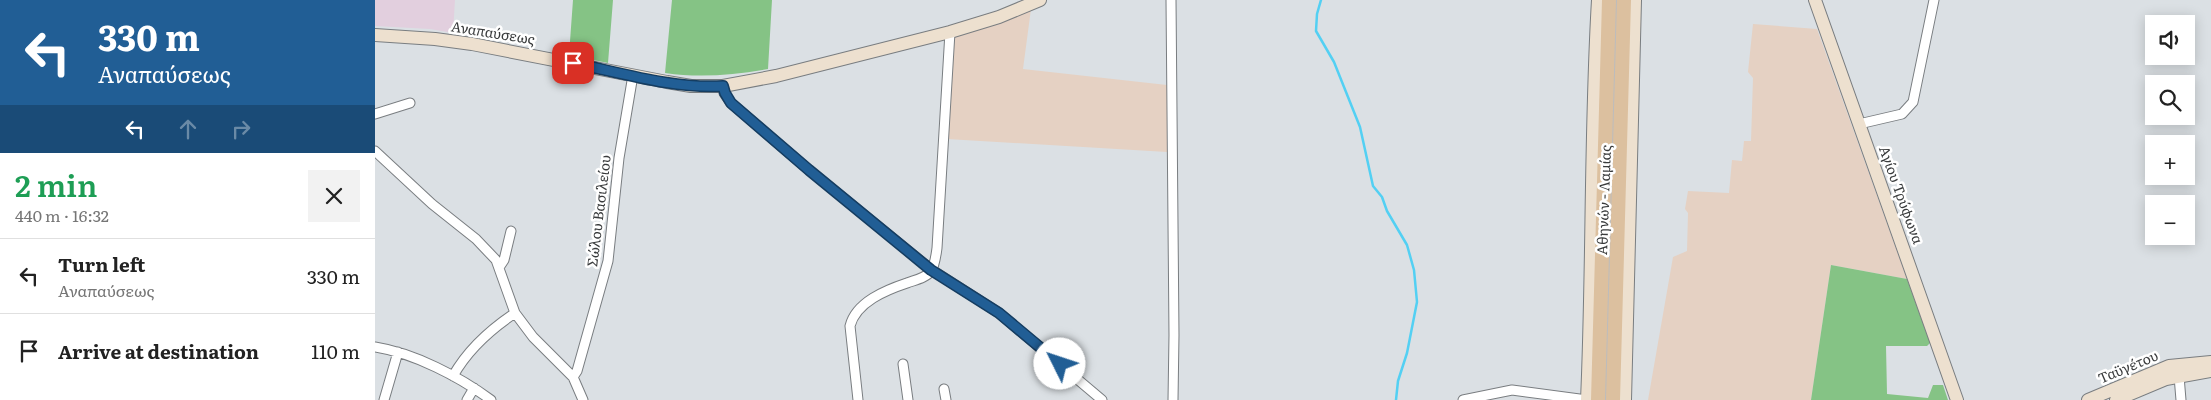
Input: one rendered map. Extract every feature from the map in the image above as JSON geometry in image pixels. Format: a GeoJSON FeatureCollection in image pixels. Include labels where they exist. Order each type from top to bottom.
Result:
{"type":"FeatureCollection","features":[{"type":"Feature","properties":{"kind":"main road","name":"Αθηνών - Λαμίας"},"geometry":{"type":"LineString","coordinates":[[1598,400],[1609,0]]}},
{"type":"Feature","properties":{"kind":"main road","name":"Αθηνών - Λαμίας"},"geometry":{"type":"LineString","coordinates":[[1613,400],[1624,0]]}},
{"type":"Feature","properties":{"kind":"street","name":"Αναπαύσεως"},"geometry":{"type":"LineString","coordinates":[[375,35],[435,39],[472,44],[691,86],[723,86],[776,76],[950,32],[999,17],[1040,0]]}},
{"type":"Feature","properties":{"kind":"street"},"geometry":{"type":"LineString","coordinates":[[1171,0],[1173,400]]}},
{"type":"Feature","properties":{"kind":"street"},"geometry":{"type":"LineString","coordinates":[[1463,400],[1512,390],[1587,400],[1598,0]]}},
{"type":"Feature","properties":{"kind":"street"},"geometry":{"type":"LineString","coordinates":[[1625,400],[1635,0]]}},
{"type":"Feature","properties":{"kind":"street","name":"Αγίου Τρύφωνα"},"geometry":{"type":"LineString","coordinates":[[1815,0],[1957,400]]}},
{"type":"Feature","properties":{"kind":"street"},"geometry":{"type":"LineString","coordinates":[[1859,124],[1902,114],[1913,102],[1934,0]]}},
{"type":"Feature","properties":{"kind":"street"},"geometry":{"type":"LineString","coordinates":[[858,400],[850,326],[852,317],[869,301],[897,286],[920,278],[931,270],[937,248],[950,32]]}},
{"type":"Feature","properties":{"kind":"street","name":"Σώλου Βασιλείου"},"geometry":{"type":"LineString","coordinates":[[573,377],[577,371],[608,261],[619,158],[633,75]]}},
{"type":"Feature","properties":{"kind":"street"},"geometry":{"type":"LineString","coordinates":[[723,86],[731,103],[809,170],[931,270],[999,313],[1102,400]]}},
{"type":"Feature","properties":{"kind":"street"},"geometry":{"type":"LineString","coordinates":[[375,114],[410,103]]}},
{"type":"Feature","properties":{"kind":"street"},"geometry":{"type":"LineString","coordinates":[[375,152],[431,204],[476,239],[500,266],[515,313],[533,337],[573,377],[583,400]]}},
{"type":"Feature","properties":{"kind":"street"},"geometry":{"type":"LineString","coordinates":[[500,266],[504,260],[511,231]]}},
{"type":"Feature","properties":{"kind":"street"},"geometry":{"type":"LineString","coordinates":[[453,376],[460,364],[478,344],[515,313]]}},
{"type":"Feature","properties":{"kind":"street"},"geometry":{"type":"LineString","coordinates":[[375,347],[398,352],[453,376],[491,400]]}},
{"type":"Feature","properties":{"kind":"street"},"geometry":{"type":"LineString","coordinates":[[383,400],[398,352]]}},
{"type":"Feature","properties":{"kind":"street","name":"Ταϋγέτου"},"geometry":{"type":"LineString","coordinates":[[2088,400],[2169,366],[2211,362]]}},
{"type":"Feature","properties":{"kind":"street"},"geometry":{"type":"LineString","coordinates":[[903,364],[908,400]]}},
{"type":"Feature","properties":{"kind":"street","name":"Ταϋγέτου"},"geometry":{"type":"LineString","coordinates":[[2116,400],[2166,379],[2211,371]]}},
{"type":"Feature","properties":{"kind":"street"},"geometry":{"type":"LineString","coordinates":[[2179,376],[2181,400]]}},
{"type":"Feature","properties":{"kind":"street"},"geometry":{"type":"LineString","coordinates":[[467,400],[474,388]]}},
{"type":"Feature","properties":{"kind":"street"},"geometry":{"type":"LineString","coordinates":[[944,389],[945,400]]}},
{"type":"Feature","properties":{"kind":"shaded area"},"geometry":{"type":"Polygon","coordinates":[[[375,0],[455,0],[453,33],[430,29],[375,26],[375,0]]]}},
{"type":"Feature","properties":{"kind":"shaded area"},"geometry":{"type":"Polygon","coordinates":[[[1031,9],[1023,69],[1167,85],[1167,152],[947,139],[954,36],[1031,9]]]}},
{"type":"Feature","properties":{"kind":"shaded area"},"geometry":{"type":"Polygon","coordinates":[[[1753,24],[1817,29],[1907,279],[1831,265],[1811,400],[1648,400],[1673,257],[1687,251],[1688,213],[1685,209],[1688,191],[1729,193],[1732,160],[1742,161],[1744,141],[1751,141],[1753,78],[1748,72],[1753,24]]]}},
{"type":"Feature","properties":{"kind":"green space"},"geometry":{"type":"Polygon","coordinates":[[[573,0],[613,0],[608,63],[569,55],[573,0]]]}},
{"type":"Feature","properties":{"kind":"green space"},"geometry":{"type":"Polygon","coordinates":[[[672,0],[772,0],[768,69],[717,75],[665,73],[672,0]]]}},
{"type":"Feature","properties":{"kind":"green space"},"geometry":{"type":"Polygon","coordinates":[[[1831,265],[1907,279],[1930,343],[1927,346],[1886,346],[1887,394],[1928,398],[1933,385],[1943,385],[1948,400],[1811,400],[1831,265]]]}},
{"type":"Feature","properties":{"kind":"waterway"},"geometry":{"type":"LineString","coordinates":[[1321,0],[1317,14],[1316,31],[1334,62],[1360,127],[1373,186],[1382,197],[1387,211],[1407,245],[1414,270],[1417,302],[1407,353],[1398,381],[1396,400]]}},
{"type":"Feature","properties":{"kind":"route"},"geometry":{"type":"LineString","coordinates":[[573,63],[691,86],[723,86],[731,103],[850,204],[931,270],[999,313],[1060,364]]}}]}
